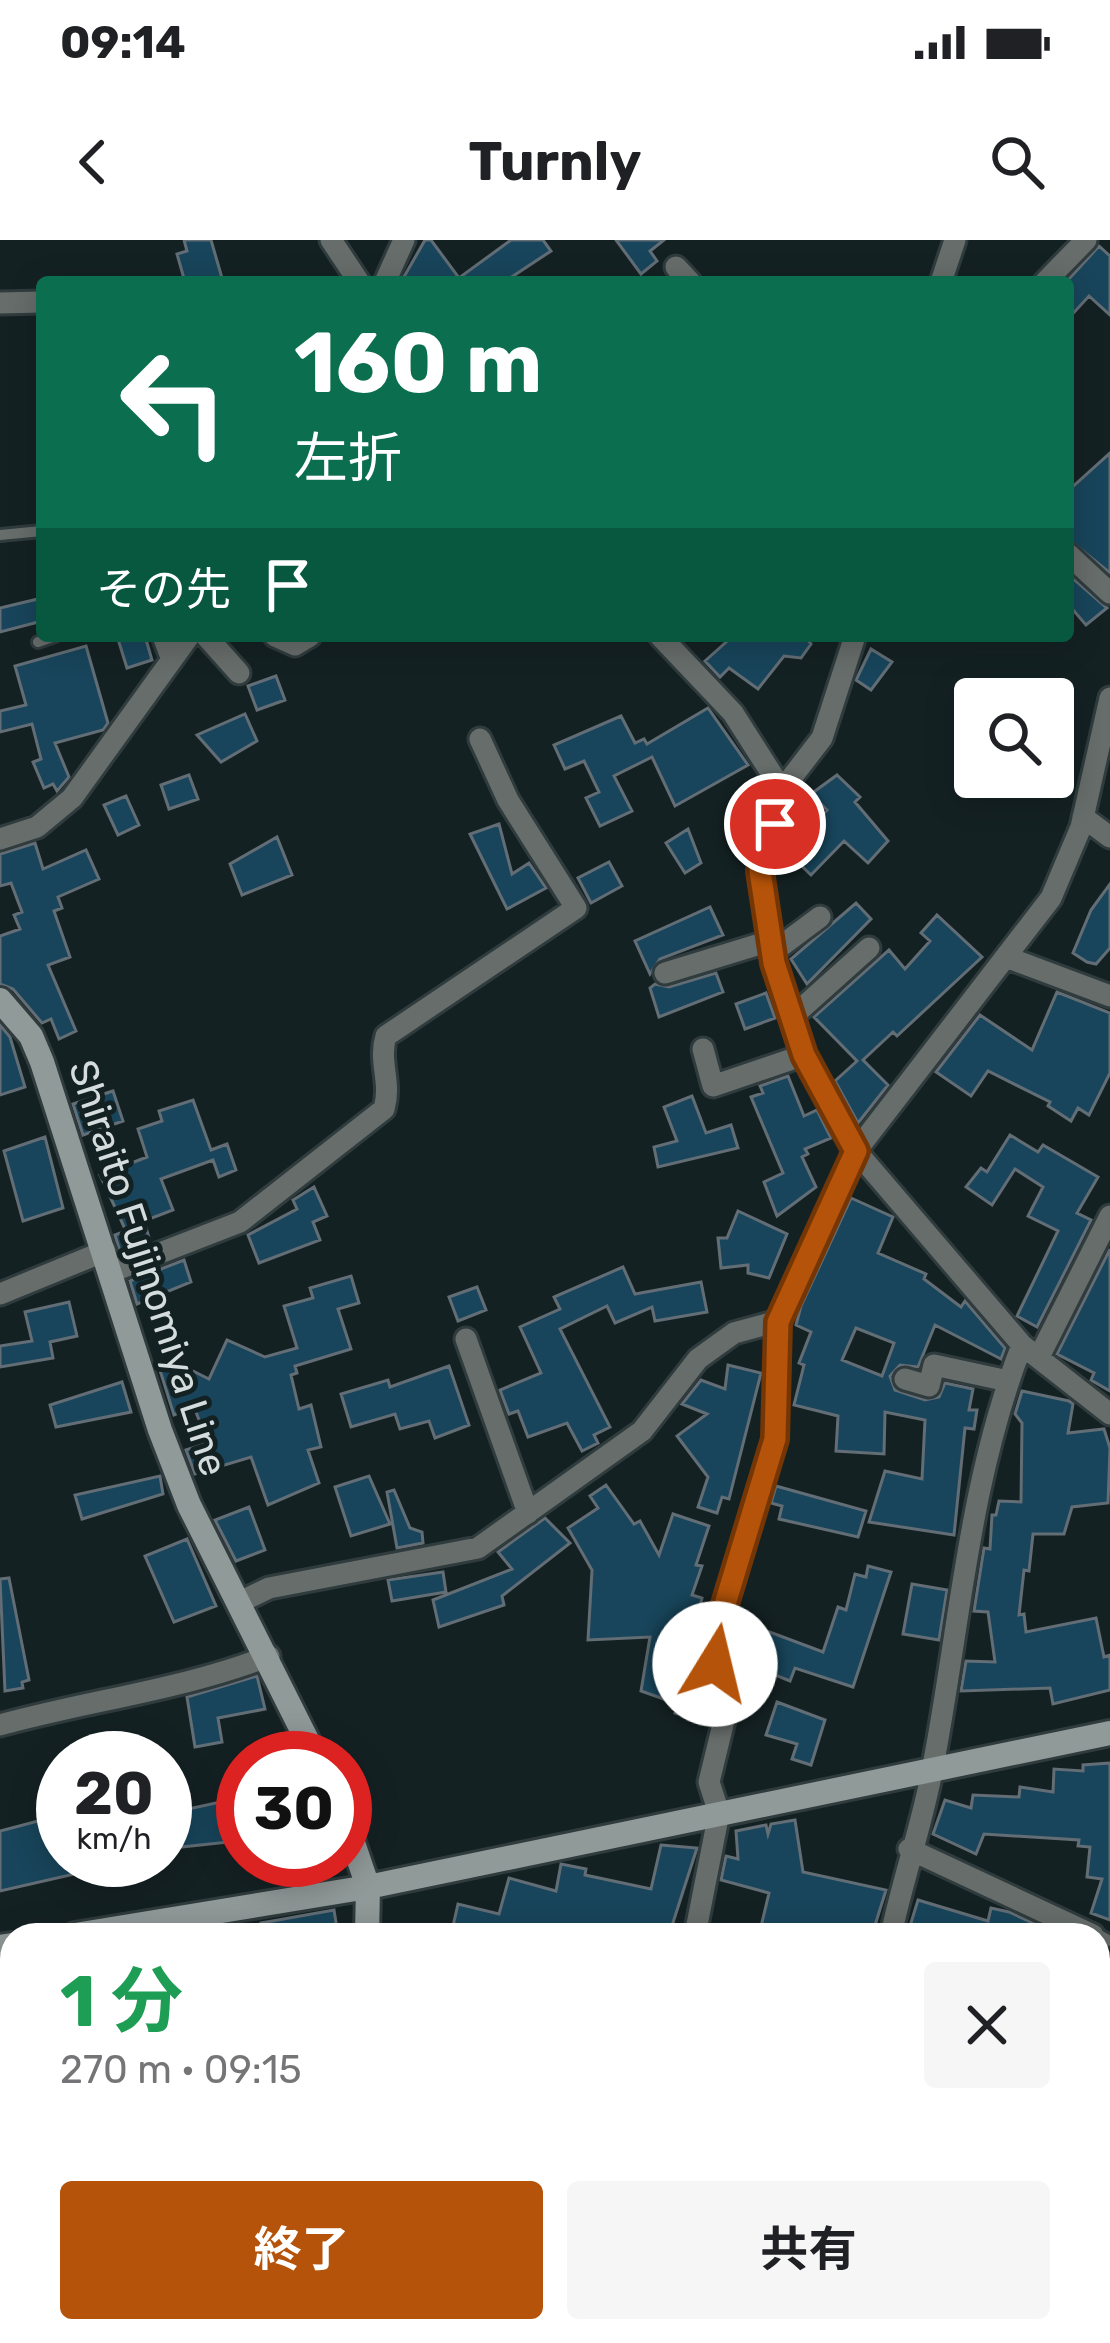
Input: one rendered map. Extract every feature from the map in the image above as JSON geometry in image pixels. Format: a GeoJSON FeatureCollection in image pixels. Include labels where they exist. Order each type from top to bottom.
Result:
{"type":"FeatureCollection","features":[{"type":"Feature","properties":{"kind":"street"},"geometry":{"type":"LineString","coordinates":[[331,240],[354,276]]}},
{"type":"Feature","properties":{"kind":"street"},"geometry":{"type":"LineString","coordinates":[[389,276],[404,240]]}},
{"type":"Feature","properties":{"kind":"street"},"geometry":{"type":"LineString","coordinates":[[942,276],[955,240]]}},
{"type":"Feature","properties":{"kind":"street"},"geometry":{"type":"LineString","coordinates":[[1051,276],[1086,240]]}},
{"type":"Feature","properties":{"kind":"street"},"geometry":{"type":"LineString","coordinates":[[0,303],[36,302]]}},
{"type":"Feature","properties":{"kind":"street"},"geometry":{"type":"LineString","coordinates":[[1074,560],[1110,593]]}},
{"type":"Feature","properties":{"kind":"street"},"geometry":{"type":"LineString","coordinates":[[165,642],[172,660]]}},
{"type":"Feature","properties":{"kind":"street"},"geometry":{"type":"LineString","coordinates":[[0,838],[37,827],[72,798],[185,642]]}},
{"type":"Feature","properties":{"kind":"street"},"geometry":{"type":"LineString","coordinates":[[211,642],[239,673]]}},
{"type":"Feature","properties":{"kind":"street"},"geometry":{"type":"LineString","coordinates":[[666,642],[733,713],[782,790]]}},
{"type":"Feature","properties":{"kind":"street"},"geometry":{"type":"LineString","coordinates":[[854,642],[822,738],[782,790],[760,871],[773,946],[804,1055],[856,1151],[1030,1351],[1110,1414]]}},
{"type":"Feature","properties":{"kind":"street"},"geometry":{"type":"LineString","coordinates":[[697,1923],[719,1814],[709,1782],[727,1708],[715,1664],[722,1614],[775,1439],[778,1322],[856,1151],[1051,898],[1083,817],[1110,698]]}},
{"type":"Feature","properties":{"kind":"street"},"geometry":{"type":"LineString","coordinates":[[0,1294],[240,1222],[384,1109],[391,1085],[380,1054],[386,1036],[576,908],[508,800],[480,739]]}},
{"type":"Feature","properties":{"kind":"street"},"geometry":{"type":"LineString","coordinates":[[1083,817],[1110,837]]}},
{"type":"Feature","properties":{"kind":"street"},"geometry":{"type":"LineString","coordinates":[[665,973],[773,946],[820,916]]}},
{"type":"Feature","properties":{"kind":"street"},"geometry":{"type":"LineString","coordinates":[[792,1017],[869,947]]}},
{"type":"Feature","properties":{"kind":"street"},"geometry":{"type":"LineString","coordinates":[[1006,957],[1110,996]]}},
{"type":"Feature","properties":{"kind":"street","name":"Shiraito Fujinomiya Line"},"geometry":{"type":"LineString","coordinates":[[0,1000],[31,1036],[42,1062],[160,1430],[189,1505],[304,1731]]}},
{"type":"Feature","properties":{"kind":"street"},"geometry":{"type":"LineString","coordinates":[[703,1049],[713,1086],[804,1055]]}},
{"type":"Feature","properties":{"kind":"street"},"geometry":{"type":"LineString","coordinates":[[894,1923],[933,1769],[955,1605],[1008,1381],[1110,1216]]}},
{"type":"Feature","properties":{"kind":"street"},"geometry":{"type":"LineString","coordinates":[[240,1602],[269,1588],[478,1548],[642,1431],[698,1359],[734,1333],[778,1322]]}},
{"type":"Feature","properties":{"kind":"street"},"geometry":{"type":"LineString","coordinates":[[466,1339],[528,1513]]}},
{"type":"Feature","properties":{"kind":"street"},"geometry":{"type":"LineString","coordinates":[[905,1379],[929,1387],[934,1365],[1008,1381]]}},
{"type":"Feature","properties":{"kind":"street"},"geometry":{"type":"LineString","coordinates":[[0,1725],[96,1699],[198,1682],[269,1656]]}},
{"type":"Feature","properties":{"kind":"street"},"geometry":{"type":"LineString","coordinates":[[372,1886],[1110,1733]]}},
{"type":"Feature","properties":{"kind":"street"},"geometry":{"type":"LineString","coordinates":[[909,1849],[1071,1923]]}},
{"type":"Feature","properties":{"kind":"street"},"geometry":{"type":"LineString","coordinates":[[148,1923],[368,1887],[367,1923]]}},
{"type":"Feature","properties":{"kind":"lane"},"geometry":{"type":"LineString","coordinates":[[0,535],[36,532]]}},
{"type":"Feature","properties":{"kind":"building"},"geometry":{"type":"Polygon","coordinates":[[[184,240],[211,240],[221,276],[183,276],[177,254],[187,251],[184,240]]]}},
{"type":"Feature","properties":{"kind":"building"},"geometry":{"type":"Polygon","coordinates":[[[425,240],[431,240],[458,276],[404,276],[425,240]]]}},
{"type":"Feature","properties":{"kind":"building"},"geometry":{"type":"Polygon","coordinates":[[[511,240],[543,240],[551,251],[513,276],[462,276],[511,240]]]}},
{"type":"Feature","properties":{"kind":"building"},"geometry":{"type":"Polygon","coordinates":[[[616,240],[664,240],[650,251],[657,261],[641,274],[616,240]]]}},
{"type":"Feature","properties":{"kind":"building"},"geometry":{"type":"Polygon","coordinates":[[[1099,246],[1110,256],[1110,315],[1089,296],[1074,312],[1072,276],[1099,246]]]}},
{"type":"Feature","properties":{"kind":"building"},"geometry":{"type":"Polygon","coordinates":[[[1110,453],[1110,573],[1074,544],[1074,486],[1110,453]]]}},
{"type":"Feature","properties":{"kind":"building"},"geometry":{"type":"Polygon","coordinates":[[[1074,579],[1107,608],[1086,625],[1074,611],[1074,579]]]}},
{"type":"Feature","properties":{"kind":"building"},"geometry":{"type":"Polygon","coordinates":[[[36,599],[36,623],[0,632],[0,608],[36,599]]]}},
{"type":"Feature","properties":{"kind":"building"},"geometry":{"type":"Polygon","coordinates":[[[119,642],[147,642],[152,660],[127,668],[119,642]]]}},
{"type":"Feature","properties":{"kind":"building"},"geometry":{"type":"Polygon","coordinates":[[[726,642],[811,644],[801,658],[784,656],[758,689],[729,668],[720,677],[705,661],[726,642]]]}},
{"type":"Feature","properties":{"kind":"building"},"geometry":{"type":"Polygon","coordinates":[[[86,646],[108,723],[103,730],[55,743],[69,777],[57,791],[53,784],[44,788],[33,762],[41,759],[32,724],[0,732],[0,711],[26,705],[15,666],[86,646]]]}},
{"type":"Feature","properties":{"kind":"building"},"geometry":{"type":"Polygon","coordinates":[[[871,649],[892,662],[871,690],[856,680],[871,649]]]}},
{"type":"Feature","properties":{"kind":"building"},"geometry":{"type":"Polygon","coordinates":[[[276,676],[285,700],[257,710],[248,686],[276,676]]]}},
{"type":"Feature","properties":{"kind":"building"},"geometry":{"type":"Polygon","coordinates":[[[708,708],[748,765],[675,806],[652,757],[614,776],[632,811],[600,826],[586,798],[599,792],[584,761],[565,769],[554,745],[621,716],[635,743],[644,739],[647,744],[708,708]]]}},
{"type":"Feature","properties":{"kind":"building"},"geometry":{"type":"Polygon","coordinates":[[[245,714],[257,741],[221,762],[197,735],[245,714]]]}},
{"type":"Feature","properties":{"kind":"building"},"geometry":{"type":"Polygon","coordinates":[[[189,775],[198,799],[169,809],[161,785],[189,775]]]}},
{"type":"Feature","properties":{"kind":"building"},"geometry":{"type":"Polygon","coordinates":[[[837,775],[860,797],[855,802],[888,841],[868,863],[844,841],[811,875],[787,852],[827,810],[811,794],[837,775]]]}},
{"type":"Feature","properties":{"kind":"building"},"geometry":{"type":"Polygon","coordinates":[[[126,796],[139,825],[118,835],[104,805],[126,796]]]}},
{"type":"Feature","properties":{"kind":"building"},"geometry":{"type":"Polygon","coordinates":[[[499,824],[512,874],[529,863],[546,888],[507,909],[470,834],[499,824]]]}},
{"type":"Feature","properties":{"kind":"building"},"geometry":{"type":"Polygon","coordinates":[[[688,829],[701,863],[685,873],[666,843],[688,829]]]}},
{"type":"Feature","properties":{"kind":"building"},"geometry":{"type":"Polygon","coordinates":[[[277,837],[292,875],[242,895],[230,864],[277,837]]]}},
{"type":"Feature","properties":{"kind":"building"},"geometry":{"type":"Polygon","coordinates":[[[35,843],[43,869],[86,850],[99,879],[58,897],[62,908],[54,911],[70,957],[48,965],[76,1031],[59,1039],[51,1019],[42,1023],[13,989],[0,984],[0,936],[20,929],[14,915],[22,912],[11,883],[0,886],[0,854],[35,843]]]}},
{"type":"Feature","properties":{"kind":"building"},"geometry":{"type":"Polygon","coordinates":[[[609,862],[622,886],[591,903],[578,878],[609,862]]]}},
{"type":"Feature","properties":{"kind":"building"},"geometry":{"type":"Polygon","coordinates":[[[1110,884],[1110,948],[1096,964],[1087,962],[1073,953],[1091,910],[1110,884]]]}},
{"type":"Feature","properties":{"kind":"building"},"geometry":{"type":"Polygon","coordinates":[[[856,903],[871,919],[807,984],[791,959],[856,903]]]}},
{"type":"Feature","properties":{"kind":"building"},"geometry":{"type":"Polygon","coordinates":[[[710,907],[723,935],[660,959],[650,974],[635,941],[710,907]]]}},
{"type":"Feature","properties":{"kind":"building"},"geometry":{"type":"Polygon","coordinates":[[[937,915],[982,957],[897,1036],[893,1032],[863,1060],[888,1085],[858,1123],[835,1081],[857,1061],[814,1017],[889,950],[905,969],[930,941],[921,933],[937,915]]]}},
{"type":"Feature","properties":{"kind":"building"},"geometry":{"type":"Polygon","coordinates":[[[716,973],[723,992],[659,1017],[650,988],[655,984],[669,987],[716,973]]]}},
{"type":"Feature","properties":{"kind":"building"},"geometry":{"type":"Polygon","coordinates":[[[1057,992],[1110,1013],[1110,1073],[1089,1115],[1078,1108],[1071,1121],[1048,1106],[1050,1102],[988,1071],[971,1096],[936,1072],[980,1015],[1032,1050],[1057,992]]]}},
{"type":"Feature","properties":{"kind":"building"},"geometry":{"type":"Polygon","coordinates":[[[766,993],[775,1018],[745,1029],[736,1004],[766,993]]]}},
{"type":"Feature","properties":{"kind":"building"},"geometry":{"type":"Polygon","coordinates":[[[0,1025],[10,1037],[25,1087],[0,1095],[0,1025]]]}},
{"type":"Feature","properties":{"kind":"building"},"geometry":{"type":"Polygon","coordinates":[[[788,1076],[804,1116],[817,1110],[831,1138],[805,1149],[808,1154],[802,1157],[816,1187],[777,1216],[764,1182],[783,1173],[751,1097],[763,1093],[760,1086],[788,1076]]]}},
{"type":"Feature","properties":{"kind":"building"},"geometry":{"type":"Polygon","coordinates":[[[113,1091],[123,1121],[83,1135],[73,1104],[113,1091]]]}},
{"type":"Feature","properties":{"kind":"building"},"geometry":{"type":"Polygon","coordinates":[[[692,1096],[706,1133],[731,1125],[738,1148],[658,1167],[654,1147],[677,1141],[664,1107],[692,1096]]]}},
{"type":"Feature","properties":{"kind":"building"},"geometry":{"type":"Polygon","coordinates":[[[193,1100],[211,1150],[227,1144],[236,1170],[219,1177],[213,1160],[161,1179],[173,1210],[144,1221],[150,1241],[120,1252],[115,1235],[126,1231],[100,1175],[147,1157],[138,1129],[162,1121],[159,1111],[193,1100]]]}},
{"type":"Feature","properties":{"kind":"building"},"geometry":{"type":"Polygon","coordinates":[[[1010,1135],[1038,1152],[1043,1145],[1098,1177],[1077,1213],[1091,1220],[1037,1327],[1017,1316],[1058,1231],[1028,1216],[1043,1187],[1015,1169],[992,1205],[966,1187],[981,1168],[987,1172],[1010,1135]]]}},
{"type":"Feature","properties":{"kind":"building"},"geometry":{"type":"Polygon","coordinates":[[[45,1137],[63,1208],[23,1221],[4,1151],[45,1137]]]}},
{"type":"Feature","properties":{"kind":"building"},"geometry":{"type":"Polygon","coordinates":[[[314,1187],[327,1216],[313,1222],[320,1240],[259,1263],[248,1235],[297,1209],[293,1200],[314,1187]]]}},
{"type":"Feature","properties":{"kind":"building"},"geometry":{"type":"Polygon","coordinates":[[[851,1198],[893,1217],[878,1253],[926,1274],[924,1279],[961,1307],[965,1301],[1005,1348],[1001,1359],[935,1325],[918,1367],[900,1365],[890,1376],[895,1390],[925,1400],[939,1397],[945,1383],[973,1389],[969,1410],[977,1410],[974,1429],[965,1428],[954,1535],[869,1522],[885,1471],[922,1479],[925,1420],[885,1412],[884,1454],[836,1451],[838,1416],[794,1405],[804,1365],[799,1363],[811,1332],[796,1325],[851,1198]],[[856,1328],[842,1360],[882,1376],[894,1343],[856,1328]]]}},
{"type":"Feature","properties":{"kind":"building"},"geometry":{"type":"Polygon","coordinates":[[[738,1211],[787,1234],[769,1278],[748,1273],[748,1265],[721,1268],[718,1238],[727,1238],[738,1211]]]}},
{"type":"Feature","properties":{"kind":"building"},"geometry":{"type":"Polygon","coordinates":[[[1110,1249],[1110,1391],[1091,1380],[1094,1373],[1057,1354],[1110,1249]]]}},
{"type":"Feature","properties":{"kind":"building"},"geometry":{"type":"Polygon","coordinates":[[[184,1260],[191,1282],[137,1304],[130,1281],[184,1260]]]}},
{"type":"Feature","properties":{"kind":"building"},"geometry":{"type":"Polygon","coordinates":[[[623,1267],[635,1294],[701,1282],[707,1312],[655,1321],[652,1307],[615,1323],[607,1306],[560,1329],[610,1427],[594,1435],[598,1443],[582,1451],[567,1423],[528,1437],[518,1411],[509,1414],[500,1390],[541,1373],[520,1327],[560,1309],[554,1297],[623,1267]]]}},
{"type":"Feature","properties":{"kind":"building"},"geometry":{"type":"Polygon","coordinates":[[[351,1276],[359,1303],[338,1309],[351,1349],[295,1366],[297,1373],[291,1375],[299,1409],[311,1405],[321,1447],[308,1450],[319,1483],[268,1505],[251,1457],[195,1474],[186,1450],[208,1443],[194,1407],[174,1415],[158,1364],[171,1360],[209,1379],[227,1340],[265,1357],[297,1348],[284,1306],[313,1298],[310,1288],[351,1276]]]}},
{"type":"Feature","properties":{"kind":"building"},"geometry":{"type":"Polygon","coordinates":[[[477,1287],[486,1310],[458,1321],[449,1297],[477,1287]]]}},
{"type":"Feature","properties":{"kind":"building"},"geometry":{"type":"Polygon","coordinates":[[[69,1302],[77,1336],[50,1342],[53,1358],[0,1367],[0,1346],[32,1341],[25,1312],[69,1302]]]}},
{"type":"Feature","properties":{"kind":"building"},"geometry":{"type":"Polygon","coordinates":[[[728,1365],[761,1373],[729,1499],[722,1497],[717,1513],[698,1507],[708,1477],[677,1436],[707,1414],[682,1404],[701,1380],[725,1389],[728,1365]]]}},
{"type":"Feature","properties":{"kind":"building"},"geometry":{"type":"Polygon","coordinates":[[[449,1366],[469,1425],[435,1438],[429,1421],[400,1429],[395,1414],[351,1427],[341,1394],[388,1380],[390,1387],[449,1366]]]}},
{"type":"Feature","properties":{"kind":"building"},"geometry":{"type":"Polygon","coordinates":[[[122,1382],[131,1412],[56,1427],[50,1405],[122,1382]]]}},
{"type":"Feature","properties":{"kind":"building"},"geometry":{"type":"Polygon","coordinates":[[[1022,1391],[1069,1401],[1073,1404],[1068,1433],[1104,1429],[1110,1448],[1108,1503],[1072,1507],[1064,1534],[1033,1534],[1029,1571],[1024,1570],[1019,1615],[1024,1614],[1026,1632],[1096,1618],[1104,1657],[1110,1655],[1110,1690],[1053,1704],[1050,1688],[961,1691],[966,1661],[995,1662],[988,1612],[974,1611],[984,1548],[990,1549],[992,1515],[999,1501],[1021,1502],[1022,1423],[1015,1414],[1022,1391]]]}},
{"type":"Feature","properties":{"kind":"building"},"geometry":{"type":"Polygon","coordinates":[[[160,1476],[163,1494],[82,1519],[75,1495],[160,1476]]]}},
{"type":"Feature","properties":{"kind":"building"},"geometry":{"type":"Polygon","coordinates":[[[369,1476],[390,1524],[351,1536],[335,1487],[369,1476]]]}},
{"type":"Feature","properties":{"kind":"building"},"geometry":{"type":"Polygon","coordinates":[[[606,1485],[634,1524],[640,1521],[659,1555],[673,1514],[709,1526],[696,1565],[702,1566],[692,1595],[702,1598],[681,1687],[709,1697],[710,1715],[697,1710],[695,1720],[675,1713],[678,1704],[641,1691],[650,1637],[588,1640],[592,1570],[568,1528],[598,1508],[590,1496],[606,1485]]]}},
{"type":"Feature","properties":{"kind":"building"},"geometry":{"type":"Polygon","coordinates":[[[776,1486],[866,1511],[858,1537],[779,1519],[782,1506],[771,1503],[776,1486]]]}},
{"type":"Feature","properties":{"kind":"building"},"geometry":{"type":"Polygon","coordinates":[[[394,1490],[410,1528],[422,1532],[423,1543],[397,1548],[387,1492],[394,1490]]]}},
{"type":"Feature","properties":{"kind":"building"},"geometry":{"type":"Polygon","coordinates":[[[249,1507],[265,1550],[236,1561],[215,1520],[249,1507]]]}},
{"type":"Feature","properties":{"kind":"building"},"geometry":{"type":"Polygon","coordinates":[[[545,1518],[570,1543],[502,1596],[504,1605],[439,1627],[433,1600],[512,1569],[498,1552],[545,1518]]]}},
{"type":"Feature","properties":{"kind":"building"},"geometry":{"type":"Polygon","coordinates":[[[187,1539],[216,1606],[174,1622],[145,1556],[187,1539]]]}},
{"type":"Feature","properties":{"kind":"building"},"geometry":{"type":"Polygon","coordinates":[[[868,1566],[891,1572],[853,1687],[795,1668],[790,1681],[748,1664],[751,1657],[732,1650],[738,1620],[823,1652],[838,1607],[846,1610],[855,1574],[866,1577],[868,1566]]]}},
{"type":"Feature","properties":{"kind":"building"},"geometry":{"type":"Polygon","coordinates":[[[443,1572],[446,1592],[392,1601],[388,1580],[443,1572]]]}},
{"type":"Feature","properties":{"kind":"building"},"geometry":{"type":"Polygon","coordinates":[[[9,1578],[29,1680],[22,1682],[23,1688],[5,1691],[0,1579],[9,1578]]]}},
{"type":"Feature","properties":{"kind":"building"},"geometry":{"type":"Polygon","coordinates":[[[912,1584],[947,1590],[939,1640],[903,1634],[912,1584]]]}},
{"type":"Feature","properties":{"kind":"building"},"geometry":{"type":"Polygon","coordinates":[[[257,1676],[265,1709],[218,1718],[216,1743],[195,1747],[187,1697],[257,1676]]]}},
{"type":"Feature","properties":{"kind":"building"},"geometry":{"type":"Polygon","coordinates":[[[777,1702],[825,1720],[811,1765],[792,1759],[797,1744],[766,1735],[777,1702]]]}},
{"type":"Feature","properties":{"kind":"building"},"geometry":{"type":"Polygon","coordinates":[[[1110,1763],[1110,1920],[1091,1913],[1102,1879],[1087,1877],[1090,1847],[1078,1846],[1079,1840],[984,1834],[976,1854],[933,1834],[945,1800],[971,1808],[973,1795],[1019,1797],[1020,1787],[1053,1792],[1054,1769],[1083,1771],[1083,1765],[1110,1763]]]}},
{"type":"Feature","properties":{"kind":"building"},"geometry":{"type":"Polygon","coordinates":[[[216,1803],[216,1843],[192,1846],[192,1808],[216,1803]]]}},
{"type":"Feature","properties":{"kind":"building"},"geometry":{"type":"Polygon","coordinates":[[[795,1820],[803,1872],[886,1890],[876,1923],[762,1923],[769,1893],[721,1880],[726,1856],[738,1859],[736,1831],[766,1825],[768,1834],[771,1824],[795,1820]]]}},
{"type":"Feature","properties":{"kind":"building"},"geometry":{"type":"Polygon","coordinates":[[[36,1821],[36,1883],[0,1891],[0,1831],[36,1821]]]}},
{"type":"Feature","properties":{"kind":"building"},"geometry":{"type":"Polygon","coordinates":[[[661,1845],[697,1848],[673,1923],[454,1923],[458,1904],[499,1914],[509,1878],[556,1891],[561,1864],[586,1869],[585,1875],[651,1889],[661,1845]]]}},
{"type":"Feature","properties":{"kind":"building"},"geometry":{"type":"Polygon","coordinates":[[[918,1900],[988,1921],[991,1908],[1033,1923],[911,1923],[918,1900]]]}},
{"type":"Feature","properties":{"kind":"building"},"geometry":{"type":"Polygon","coordinates":[[[334,1910],[336,1923],[261,1923],[334,1910]]]}},
{"type":"Feature","properties":{"kind":"route"},"geometry":{"type":"LineString","coordinates":[[715,1664],[722,1614],[775,1439],[778,1322],[856,1151],[804,1055],[774,963],[760,871],[775,824]]}}]}
